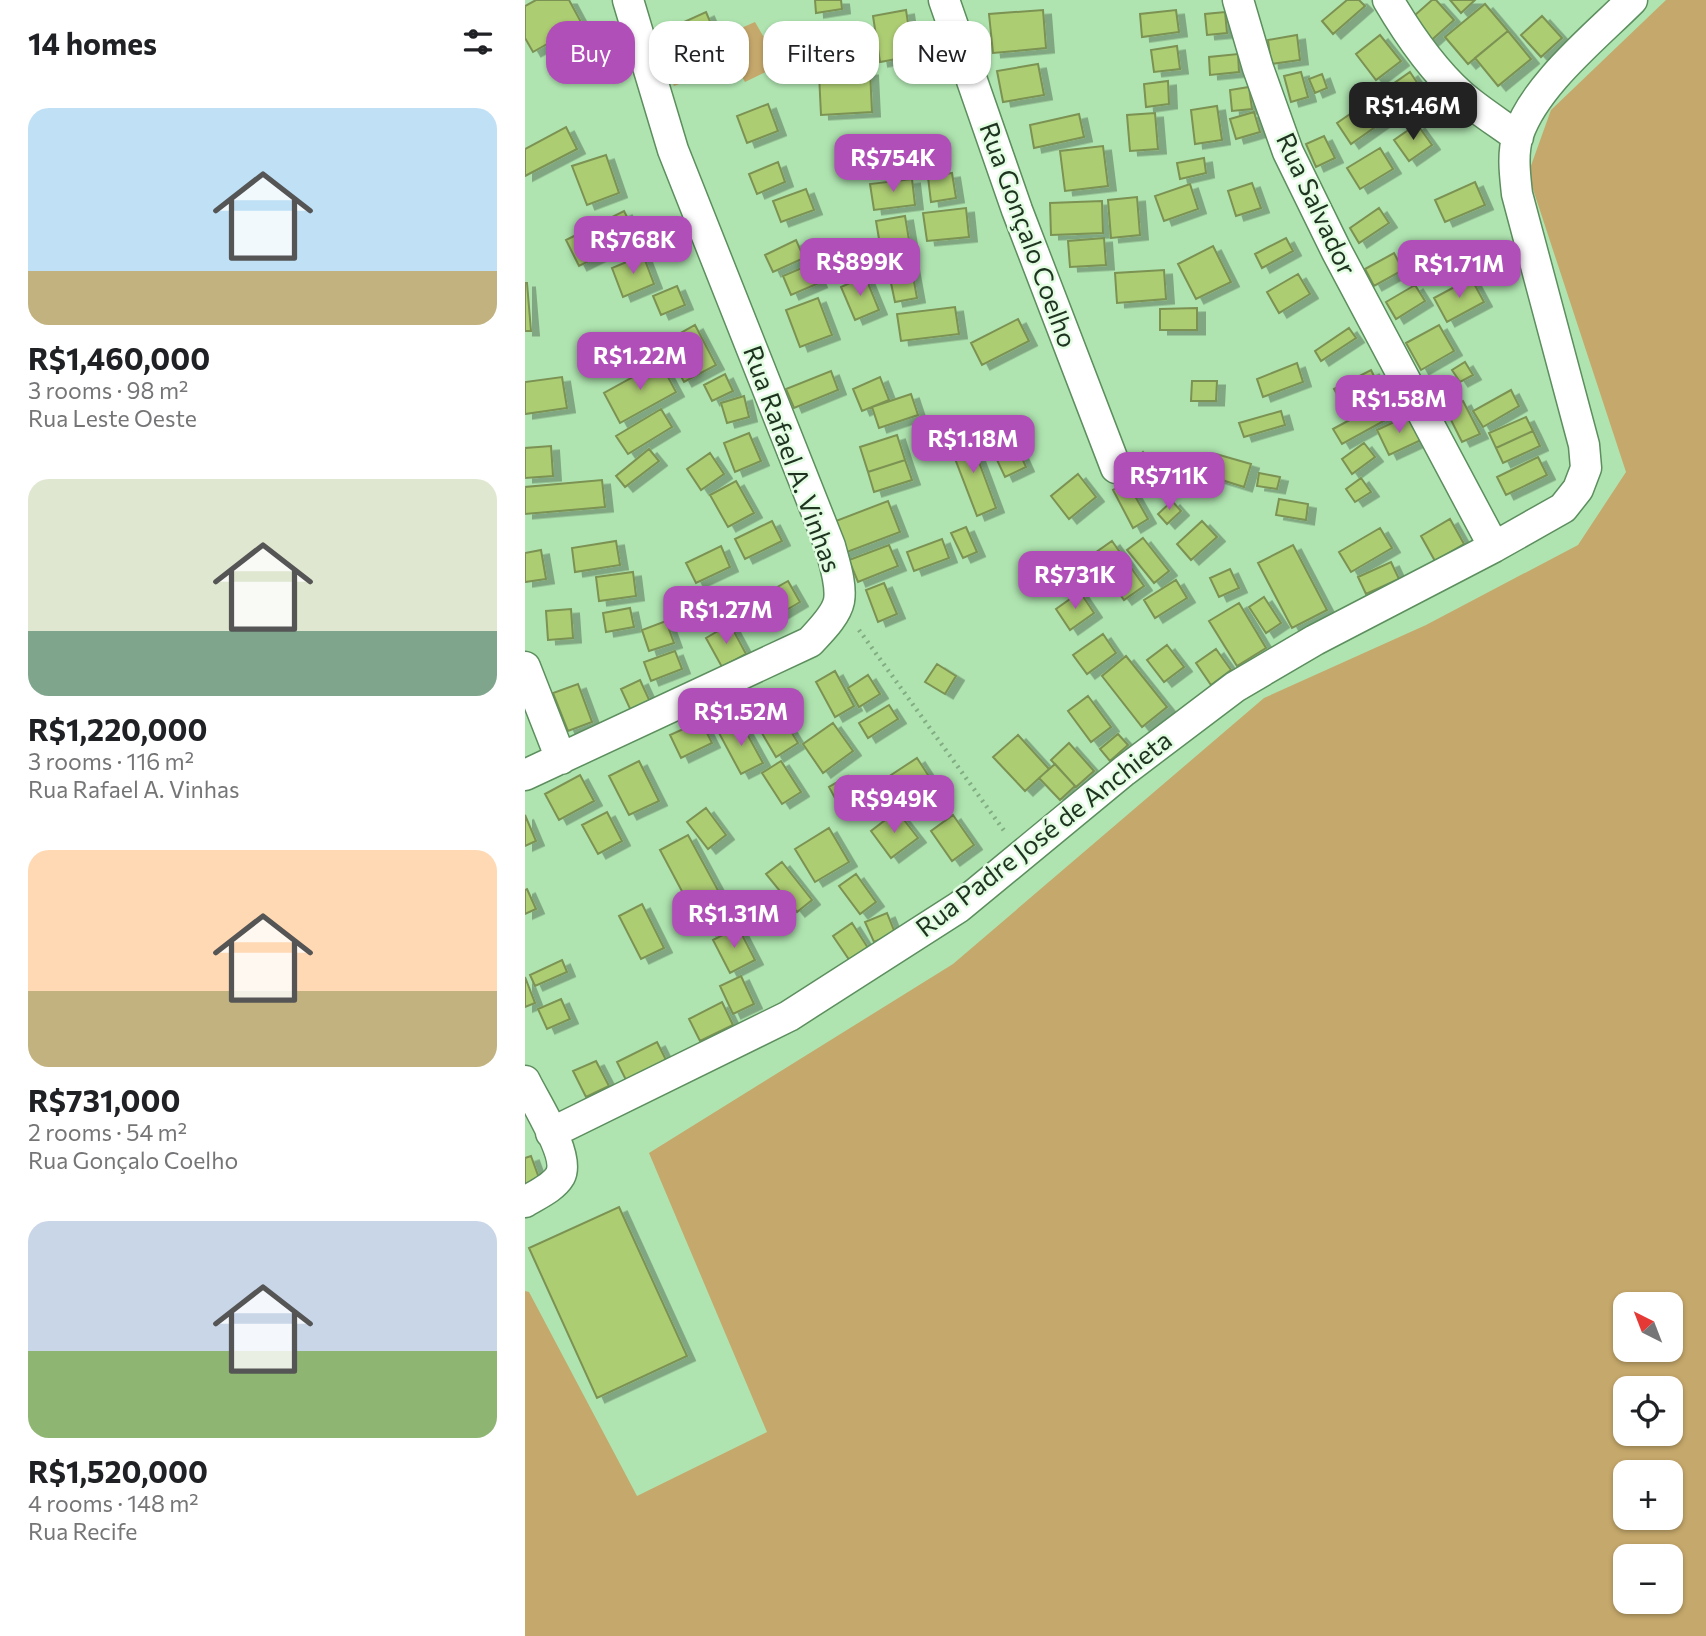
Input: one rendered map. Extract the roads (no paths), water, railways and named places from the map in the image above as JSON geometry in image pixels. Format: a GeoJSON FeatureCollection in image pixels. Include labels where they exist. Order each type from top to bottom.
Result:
{"type":"FeatureCollection","features":[{"type":"Feature","properties":{"kind":"street","name":"Rua Rafael A. Vinhas"},"geometry":{"type":"LineString","coordinates":[[561,758],[810,642],[839,602],[837,574],[830,546],[673,150],[628,0]]}},
{"type":"Feature","properties":{"kind":"street","name":"Rua Gonçalo Coelho"},"geometry":{"type":"LineString","coordinates":[[944,0],[1017,210],[1117,468]]}},
{"type":"Feature","properties":{"kind":"street","name":"Rua Salvador"},"geometry":{"type":"LineString","coordinates":[[1238,0],[1258,68],[1288,152],[1337,252],[1495,547]]}},
{"type":"Feature","properties":{"kind":"street"},"geometry":{"type":"LineString","coordinates":[[1388,0],[1404,28],[1429,61],[1453,86],[1518,137]]}},
{"type":"Feature","properties":{"kind":"street","name":"Rua Padre José de Anchieta"},"geometry":{"type":"LineString","coordinates":[[551,1133],[789,1016],[958,907],[1124,771],[1235,687],[1315,640],[1495,547],[1563,508],[1579,489],[1586,468],[1584,445],[1517,194],[1514,165],[1518,137],[1530,108],[1547,86],[1632,0]]}},
{"type":"Feature","properties":{"kind":"street"},"geometry":{"type":"LineString","coordinates":[[525,667],[561,758],[525,775]]}},
{"type":"Feature","properties":{"kind":"street"},"geometry":{"type":"LineString","coordinates":[[525,1081],[563,1158],[561,1175],[551,1186],[525,1202]]}}]}
